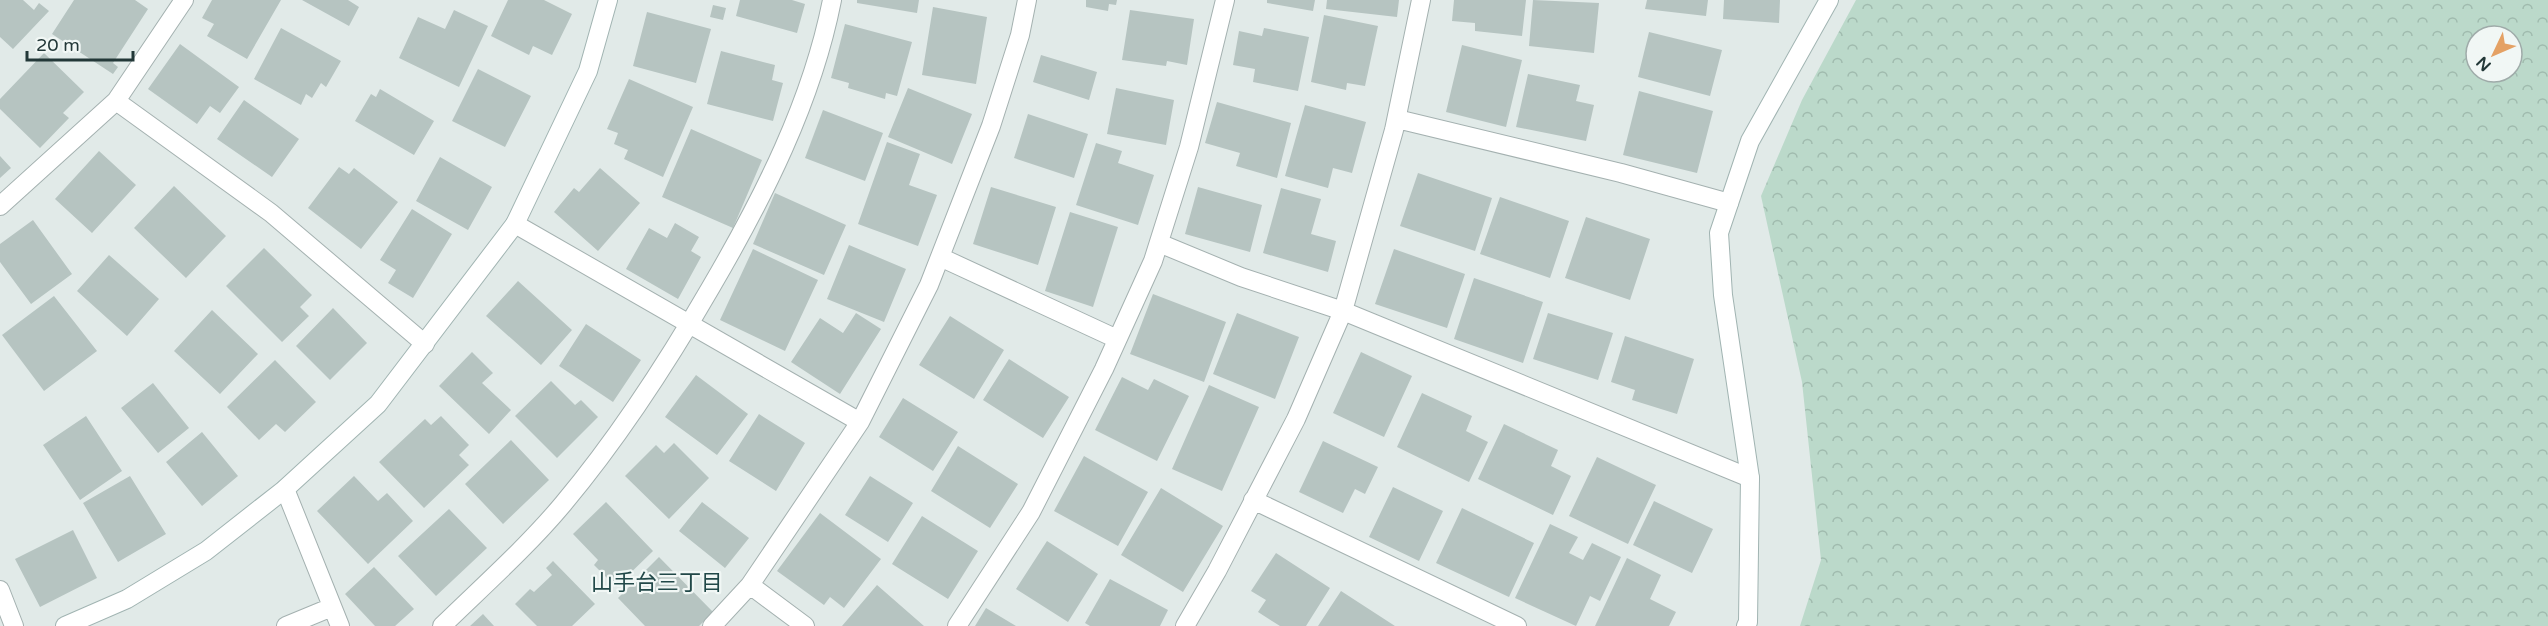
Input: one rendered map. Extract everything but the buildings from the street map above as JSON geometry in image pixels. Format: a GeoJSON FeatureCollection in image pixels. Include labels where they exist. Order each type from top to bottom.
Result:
{"type":"FeatureCollection","features":[{"type":"Feature","properties":{"kind":"street"},"geometry":{"type":"LineString","coordinates":[[0,206],[116,101],[184,0]]}},
{"type":"Feature","properties":{"kind":"street"},"geometry":{"type":"LineString","coordinates":[[65,626],[127,599],[206,551],[285,489],[378,404],[515,224],[588,71],[608,0]]}},
{"type":"Feature","properties":{"kind":"street"},"geometry":{"type":"LineString","coordinates":[[442,626],[562,505],[628,422],[690,324],[761,198],[797,118],[832,0]]}},
{"type":"Feature","properties":{"kind":"street"},"geometry":{"type":"LineString","coordinates":[[712,626],[750,585],[860,422],[929,285],[991,126],[1020,35],[1027,0]]}},
{"type":"Feature","properties":{"kind":"street"},"geometry":{"type":"LineString","coordinates":[[957,626],[1031,512],[1118,339],[1159,243],[1189,147],[1225,0]]}},
{"type":"Feature","properties":{"kind":"street"},"geometry":{"type":"LineString","coordinates":[[1185,626],[1296,419],[1343,310],[1397,119],[1421,0]]}},
{"type":"Feature","properties":{"kind":"street"},"geometry":{"type":"LineString","coordinates":[[1746,626],[1748,622],[1750,478],[1723,295],[1719,233],[1750,141],[1829,0]]}},
{"type":"Feature","properties":{"kind":"street"},"geometry":{"type":"LineString","coordinates":[[116,101],[271,213],[425,344]]}},
{"type":"Feature","properties":{"kind":"street"},"geometry":{"type":"LineString","coordinates":[[1397,119],[1621,173],[1729,203]]}},
{"type":"Feature","properties":{"kind":"street"},"geometry":{"type":"LineString","coordinates":[[515,224],[860,422]]}},
{"type":"Feature","properties":{"kind":"street"},"geometry":{"type":"LineString","coordinates":[[1159,243],[1241,277],[1343,310],[1750,478]]}},
{"type":"Feature","properties":{"kind":"street"},"geometry":{"type":"LineString","coordinates":[[940,257],[1118,339]]}},
{"type":"Feature","properties":{"kind":"street"},"geometry":{"type":"LineString","coordinates":[[285,489],[340,626]]}},
{"type":"Feature","properties":{"kind":"street"},"geometry":{"type":"LineString","coordinates":[[1254,500],[1517,626]]}},
{"type":"Feature","properties":{"kind":"street"},"geometry":{"type":"LineString","coordinates":[[750,585],[805,626]]}},
{"type":"Feature","properties":{"kind":"street"},"geometry":{"type":"LineString","coordinates":[[0,590],[14,626]]}},
{"type":"Feature","properties":{"kind":"street"},"geometry":{"type":"LineString","coordinates":[[286,626],[332,607]]}},
{"type":"Feature","properties":{"kind":"green space"},"geometry":{"type":"Polygon","coordinates":[[[1856,0],[2548,0],[2548,626],[1800,626],[1821,560],[1802,382],[1761,196],[1802,100],[1856,0]]]}},
{"type":"Feature","properties":{"kind":"district","name":"山手台三丁目"},"geometry":{"type":"Point","coordinates":[657,583]}}]}
